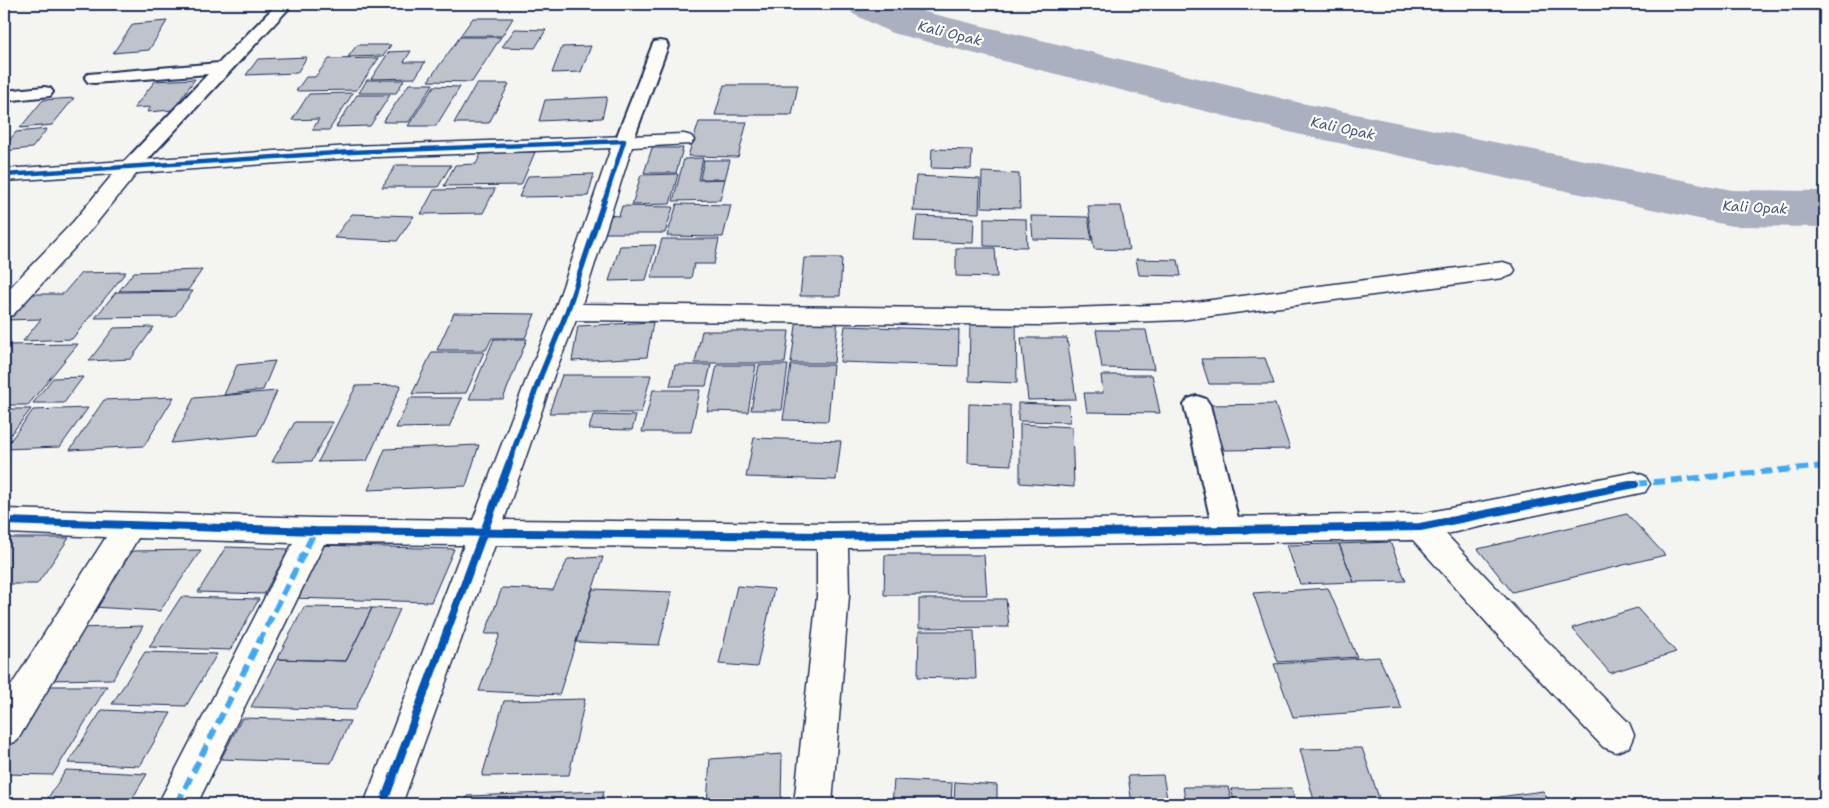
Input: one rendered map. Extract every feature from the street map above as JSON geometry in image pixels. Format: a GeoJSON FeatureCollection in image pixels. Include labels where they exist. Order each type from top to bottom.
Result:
{"type":"FeatureCollection","features":[{"type":"Feature","properties":{"kind":"street"},"geometry":{"type":"LineString","coordinates":[[4,175],[360,152],[684,140]]}},
{"type":"Feature","properties":{"kind":"street"},"geometry":{"type":"LineString","coordinates":[[383,804],[541,375],[567,312],[624,141]]}},
{"type":"Feature","properties":{"kind":"street"},"geometry":{"type":"LineString","coordinates":[[4,309],[81,227],[131,166]]}},
{"type":"Feature","properties":{"kind":"street"},"geometry":{"type":"LineString","coordinates":[[567,312],[1042,317],[1181,312],[1503,270]]}},
{"type":"Feature","properties":{"kind":"street"},"geometry":{"type":"LineString","coordinates":[[4,521],[315,531],[832,536],[1420,527],[1635,484]]}},
{"type":"Feature","properties":{"kind":"street"},"geometry":{"type":"LineString","coordinates":[[4,729],[129,526]]}},
{"type":"Feature","properties":{"kind":"street"},"geometry":{"type":"LineString","coordinates":[[1420,527],[1516,632],[1616,735]]}},
{"type":"Feature","properties":{"kind":"street"},"geometry":{"type":"LineString","coordinates":[[177,804],[315,531]]}},
{"type":"Feature","properties":{"kind":"street"},"geometry":{"type":"LineString","coordinates":[[813,804],[833,596],[832,536]]}},
{"type":"Feature","properties":{"kind":"lane"},"geometry":{"type":"LineString","coordinates":[[131,166],[285,4]]}},
{"type":"Feature","properties":{"kind":"lane"},"geometry":{"type":"LineString","coordinates":[[624,141],[660,46]]}},
{"type":"Feature","properties":{"kind":"lane"},"geometry":{"type":"LineString","coordinates":[[94,78],[224,68]]}},
{"type":"Feature","properties":{"kind":"lane"},"geometry":{"type":"LineString","coordinates":[[4,96],[44,92]]}},
{"type":"Feature","properties":{"kind":"lane"},"geometry":{"type":"LineString","coordinates":[[1197,405],[1227,530]]}},
{"type":"Feature","properties":{"kind":"building"},"geometry":{"type":"Polygon","coordinates":[[[473,18],[513,18],[502,36],[460,36],[473,18]]]}},
{"type":"Feature","properties":{"kind":"building"},"geometry":{"type":"Polygon","coordinates":[[[167,21],[149,50],[113,53],[133,24],[167,21]]]}},
{"type":"Feature","properties":{"kind":"building"},"geometry":{"type":"Polygon","coordinates":[[[515,29],[546,30],[535,48],[502,47],[515,29]]]}},
{"type":"Feature","properties":{"kind":"building"},"geometry":{"type":"Polygon","coordinates":[[[460,37],[501,37],[472,82],[428,81],[460,37]]]}},
{"type":"Feature","properties":{"kind":"building"},"geometry":{"type":"Polygon","coordinates":[[[357,45],[391,45],[383,56],[348,57],[357,45]]]}},
{"type":"Feature","properties":{"kind":"building"},"geometry":{"type":"Polygon","coordinates":[[[591,46],[581,72],[552,73],[562,47],[591,46]]]}},
{"type":"Feature","properties":{"kind":"building"},"geometry":{"type":"Polygon","coordinates":[[[411,51],[404,62],[425,62],[415,78],[371,79],[389,52],[411,51]]]}},
{"type":"Feature","properties":{"kind":"building"},"geometry":{"type":"Polygon","coordinates":[[[307,57],[297,73],[246,75],[258,59],[307,57]]]}},
{"type":"Feature","properties":{"kind":"building"},"geometry":{"type":"Polygon","coordinates":[[[379,58],[357,90],[296,91],[306,77],[315,77],[329,59],[379,58]]]}},
{"type":"Feature","properties":{"kind":"building"},"geometry":{"type":"Polygon","coordinates":[[[195,79],[173,110],[147,112],[151,107],[134,108],[155,81],[195,79]]]}},
{"type":"Feature","properties":{"kind":"building"},"geometry":{"type":"Polygon","coordinates":[[[367,80],[404,80],[396,93],[359,93],[367,80]]]}},
{"type":"Feature","properties":{"kind":"building"},"geometry":{"type":"Polygon","coordinates":[[[409,84],[433,84],[409,122],[383,122],[409,84]]]}},
{"type":"Feature","properties":{"kind":"building"},"geometry":{"type":"Polygon","coordinates":[[[476,84],[509,84],[489,123],[454,123],[476,84]]]}},
{"type":"Feature","properties":{"kind":"building"},"geometry":{"type":"Polygon","coordinates":[[[724,85],[798,85],[792,115],[715,115],[724,85]]]}},
{"type":"Feature","properties":{"kind":"building"},"geometry":{"type":"Polygon","coordinates":[[[434,86],[460,87],[436,126],[408,126],[434,86]]]}},
{"type":"Feature","properties":{"kind":"building"},"geometry":{"type":"Polygon","coordinates":[[[353,93],[329,130],[312,130],[319,119],[292,120],[309,94],[353,93]]]}},
{"type":"Feature","properties":{"kind":"building"},"geometry":{"type":"Polygon","coordinates":[[[357,95],[390,95],[370,126],[336,127],[357,95]]]}},
{"type":"Feature","properties":{"kind":"building"},"geometry":{"type":"Polygon","coordinates":[[[607,97],[602,118],[539,121],[545,100],[607,97]]]}},
{"type":"Feature","properties":{"kind":"building"},"geometry":{"type":"Polygon","coordinates":[[[74,98],[52,125],[20,128],[43,100],[74,98]]]}},
{"type":"Feature","properties":{"kind":"building"},"geometry":{"type":"Polygon","coordinates":[[[699,122],[747,122],[738,157],[688,156],[699,122]]]}},
{"type":"Feature","properties":{"kind":"building"},"geometry":{"type":"Polygon","coordinates":[[[47,129],[32,148],[4,151],[4,147],[16,132],[47,129]]]}},
{"type":"Feature","properties":{"kind":"building"},"geometry":{"type":"Polygon","coordinates":[[[652,148],[683,148],[676,173],[644,173],[652,148]]]}},
{"type":"Feature","properties":{"kind":"building"},"geometry":{"type":"Polygon","coordinates":[[[932,149],[972,150],[971,169],[931,168],[932,149]]]}},
{"type":"Feature","properties":{"kind":"building"},"geometry":{"type":"Polygon","coordinates":[[[482,152],[535,152],[521,185],[444,186],[455,165],[476,164],[482,152]]]}},
{"type":"Feature","properties":{"kind":"building"},"geometry":{"type":"Polygon","coordinates":[[[703,158],[698,180],[725,179],[720,200],[673,201],[684,159],[703,158]]]}},
{"type":"Feature","properties":{"kind":"building"},"geometry":{"type":"Polygon","coordinates":[[[704,160],[730,160],[725,179],[700,179],[704,160]]]}},
{"type":"Feature","properties":{"kind":"building"},"geometry":{"type":"Polygon","coordinates":[[[396,165],[451,165],[438,187],[382,187],[396,165]]]}},
{"type":"Feature","properties":{"kind":"building"},"geometry":{"type":"Polygon","coordinates":[[[982,172],[1019,174],[1020,208],[981,207],[982,172]]]}},
{"type":"Feature","properties":{"kind":"building"},"geometry":{"type":"Polygon","coordinates":[[[594,174],[588,196],[519,197],[528,176],[594,174]]]}},
{"type":"Feature","properties":{"kind":"building"},"geometry":{"type":"Polygon","coordinates":[[[678,174],[670,204],[632,205],[641,175],[678,174]]]}},
{"type":"Feature","properties":{"kind":"building"},"geometry":{"type":"Polygon","coordinates":[[[916,176],[980,179],[979,213],[913,211],[916,176]]]}},
{"type":"Feature","properties":{"kind":"building"},"geometry":{"type":"Polygon","coordinates":[[[495,189],[483,213],[421,214],[434,190],[495,189]]]}},
{"type":"Feature","properties":{"kind":"building"},"geometry":{"type":"Polygon","coordinates":[[[677,204],[731,205],[723,237],[667,236],[677,204]]]}},
{"type":"Feature","properties":{"kind":"building"},"geometry":{"type":"Polygon","coordinates":[[[622,206],[673,207],[665,233],[601,233],[608,215],[619,216],[622,206]]]}},
{"type":"Feature","properties":{"kind":"building"},"geometry":{"type":"Polygon","coordinates":[[[1088,206],[1121,206],[1129,250],[1094,249],[1088,206]]]}},
{"type":"Feature","properties":{"kind":"building"},"geometry":{"type":"Polygon","coordinates":[[[352,214],[414,216],[397,241],[334,238],[352,214]]]}},
{"type":"Feature","properties":{"kind":"building"},"geometry":{"type":"Polygon","coordinates":[[[917,216],[974,218],[973,243],[914,241],[917,216]]]}},
{"type":"Feature","properties":{"kind":"building"},"geometry":{"type":"Polygon","coordinates":[[[1031,216],[1088,217],[1092,240],[1033,239],[1031,216]]]}},
{"type":"Feature","properties":{"kind":"building"},"geometry":{"type":"Polygon","coordinates":[[[984,218],[1026,219],[1027,247],[984,246],[984,218]]]}},
{"type":"Feature","properties":{"kind":"building"},"geometry":{"type":"Polygon","coordinates":[[[662,239],[719,239],[714,264],[694,264],[691,278],[651,278],[662,239]]]}},
{"type":"Feature","properties":{"kind":"building"},"geometry":{"type":"Polygon","coordinates":[[[656,245],[646,280],[609,281],[620,246],[656,245]]]}},
{"type":"Feature","properties":{"kind":"building"},"geometry":{"type":"Polygon","coordinates":[[[956,248],[995,248],[997,277],[956,276],[956,248]]]}},
{"type":"Feature","properties":{"kind":"building"},"geometry":{"type":"Polygon","coordinates":[[[804,258],[842,258],[840,296],[800,296],[804,258]]]}},
{"type":"Feature","properties":{"kind":"building"},"geometry":{"type":"Polygon","coordinates":[[[1136,259],[1178,260],[1181,276],[1139,275],[1136,259]]]}},
{"type":"Feature","properties":{"kind":"building"},"geometry":{"type":"Polygon","coordinates":[[[202,270],[188,290],[119,291],[134,272],[202,270]]]}},
{"type":"Feature","properties":{"kind":"building"},"geometry":{"type":"Polygon","coordinates":[[[126,272],[72,339],[23,341],[41,319],[4,320],[4,316],[23,294],[63,294],[81,273],[126,272]]]}},
{"type":"Feature","properties":{"kind":"building"},"geometry":{"type":"Polygon","coordinates":[[[193,291],[174,317],[95,318],[116,292],[193,291]]]}},
{"type":"Feature","properties":{"kind":"building"},"geometry":{"type":"Polygon","coordinates":[[[454,313],[535,314],[525,338],[492,338],[486,350],[437,350],[454,313]]]}},
{"type":"Feature","properties":{"kind":"building"},"geometry":{"type":"Polygon","coordinates":[[[797,318],[838,318],[834,363],[791,363],[797,318]]]}},
{"type":"Feature","properties":{"kind":"building"},"geometry":{"type":"Polygon","coordinates":[[[970,321],[1016,323],[1017,383],[969,381],[970,321]]]}},
{"type":"Feature","properties":{"kind":"building"},"geometry":{"type":"Polygon","coordinates":[[[653,322],[647,357],[572,361],[578,326],[653,322]]]}},
{"type":"Feature","properties":{"kind":"building"},"geometry":{"type":"Polygon","coordinates":[[[845,326],[959,330],[958,366],[840,362],[845,326]]]}},
{"type":"Feature","properties":{"kind":"building"},"geometry":{"type":"Polygon","coordinates":[[[154,327],[131,359],[89,361],[114,328],[154,327]]]}},
{"type":"Feature","properties":{"kind":"building"},"geometry":{"type":"Polygon","coordinates":[[[1096,330],[1146,330],[1154,369],[1102,368],[1096,330]]]}},
{"type":"Feature","properties":{"kind":"building"},"geometry":{"type":"Polygon","coordinates":[[[702,331],[789,331],[785,363],[695,363],[702,331]]]}},
{"type":"Feature","properties":{"kind":"building"},"geometry":{"type":"Polygon","coordinates":[[[1021,338],[1067,338],[1076,399],[1028,400],[1021,338]]]}},
{"type":"Feature","properties":{"kind":"building"},"geometry":{"type":"Polygon","coordinates":[[[494,339],[527,339],[503,399],[469,399],[494,339]]]}},
{"type":"Feature","properties":{"kind":"building"},"geometry":{"type":"Polygon","coordinates":[[[78,344],[28,405],[4,405],[4,348],[6,345],[78,344]]]}},
{"type":"Feature","properties":{"kind":"building"},"geometry":{"type":"Polygon","coordinates":[[[432,352],[484,352],[466,393],[412,394],[432,352]]]}},
{"type":"Feature","properties":{"kind":"building"},"geometry":{"type":"Polygon","coordinates":[[[1265,358],[1274,384],[1209,384],[1201,359],[1265,358]]]}},
{"type":"Feature","properties":{"kind":"building"},"geometry":{"type":"Polygon","coordinates":[[[275,361],[263,390],[224,395],[237,365],[275,361]]]}},
{"type":"Feature","properties":{"kind":"building"},"geometry":{"type":"Polygon","coordinates":[[[675,365],[711,365],[706,386],[670,386],[675,365]]]}},
{"type":"Feature","properties":{"kind":"building"},"geometry":{"type":"Polygon","coordinates":[[[717,365],[756,365],[748,412],[707,411],[717,365]]]}},
{"type":"Feature","properties":{"kind":"building"},"geometry":{"type":"Polygon","coordinates":[[[759,365],[788,365],[782,410],[751,410],[759,365]]]}},
{"type":"Feature","properties":{"kind":"building"},"geometry":{"type":"Polygon","coordinates":[[[791,365],[833,365],[828,421],[783,420],[791,365]]]}},
{"type":"Feature","properties":{"kind":"building"},"geometry":{"type":"Polygon","coordinates":[[[562,375],[651,375],[641,413],[549,413],[562,375]]]}},
{"type":"Feature","properties":{"kind":"building"},"geometry":{"type":"Polygon","coordinates":[[[1101,375],[1152,375],[1160,413],[1087,412],[1084,393],[1103,393],[1101,375]]]}},
{"type":"Feature","properties":{"kind":"building"},"geometry":{"type":"Polygon","coordinates":[[[83,377],[64,403],[33,403],[53,378],[83,377]]]}},
{"type":"Feature","properties":{"kind":"building"},"geometry":{"type":"Polygon","coordinates":[[[401,385],[367,461],[318,462],[356,386],[401,385]]]}},
{"type":"Feature","properties":{"kind":"building"},"geometry":{"type":"Polygon","coordinates":[[[653,390],[700,390],[691,432],[642,432],[653,390]]]}},
{"type":"Feature","properties":{"kind":"building"},"geometry":{"type":"Polygon","coordinates":[[[277,391],[257,435],[171,443],[194,398],[277,391]]]}},
{"type":"Feature","properties":{"kind":"building"},"geometry":{"type":"Polygon","coordinates":[[[174,397],[144,446],[70,450],[104,400],[174,397]]]}},
{"type":"Feature","properties":{"kind":"building"},"geometry":{"type":"Polygon","coordinates":[[[410,398],[462,398],[449,427],[396,428],[410,398]]]}},
{"type":"Feature","properties":{"kind":"building"},"geometry":{"type":"Polygon","coordinates":[[[1018,403],[1069,405],[1070,422],[1018,421],[1018,403]]]}},
{"type":"Feature","properties":{"kind":"building"},"geometry":{"type":"Polygon","coordinates":[[[969,404],[1010,405],[1011,465],[968,463],[969,404]]]}},
{"type":"Feature","properties":{"kind":"building"},"geometry":{"type":"Polygon","coordinates":[[[1275,404],[1290,449],[1224,450],[1210,405],[1275,404]]]}},
{"type":"Feature","properties":{"kind":"building"},"geometry":{"type":"Polygon","coordinates":[[[88,408],[60,447],[4,449],[33,410],[88,408]]]}},
{"type":"Feature","properties":{"kind":"building"},"geometry":{"type":"Polygon","coordinates":[[[4,409],[31,409],[4,443],[4,409]]]}},
{"type":"Feature","properties":{"kind":"building"},"geometry":{"type":"Polygon","coordinates":[[[593,415],[636,416],[632,430],[589,429],[593,415]]]}},
{"type":"Feature","properties":{"kind":"building"},"geometry":{"type":"Polygon","coordinates":[[[295,422],[333,422],[312,461],[272,462],[295,422]]]}},
{"type":"Feature","properties":{"kind":"building"},"geometry":{"type":"Polygon","coordinates":[[[1020,424],[1072,427],[1074,487],[1020,483],[1020,424]]]}},
{"type":"Feature","properties":{"kind":"building"},"geometry":{"type":"Polygon","coordinates":[[[754,438],[841,441],[836,480],[746,477],[754,438]]]}},
{"type":"Feature","properties":{"kind":"building"},"geometry":{"type":"Polygon","coordinates":[[[479,445],[466,486],[368,490],[385,449],[479,445]]]}},
{"type":"Feature","properties":{"kind":"building"},"geometry":{"type":"Polygon","coordinates":[[[1627,514],[1665,555],[1512,592],[1478,549],[1627,514]]]}},
{"type":"Feature","properties":{"kind":"building"},"geometry":{"type":"Polygon","coordinates":[[[4,538],[69,538],[37,584],[4,584],[4,538]]]}},
{"type":"Feature","properties":{"kind":"building"},"geometry":{"type":"Polygon","coordinates":[[[1390,542],[1406,581],[1354,582],[1339,544],[1390,542]]]}},
{"type":"Feature","properties":{"kind":"building"},"geometry":{"type":"Polygon","coordinates":[[[1339,544],[1354,582],[1300,584],[1287,545],[1339,544]]]}},
{"type":"Feature","properties":{"kind":"building"},"geometry":{"type":"Polygon","coordinates":[[[320,545],[454,549],[431,602],[292,598],[320,545]]]}},
{"type":"Feature","properties":{"kind":"building"},"geometry":{"type":"Polygon","coordinates":[[[226,547],[289,549],[264,594],[198,592],[226,547]]]}},
{"type":"Feature","properties":{"kind":"building"},"geometry":{"type":"Polygon","coordinates":[[[201,550],[160,611],[92,607],[133,551],[201,550]]]}},
{"type":"Feature","properties":{"kind":"building"},"geometry":{"type":"Polygon","coordinates":[[[885,555],[984,555],[987,595],[884,595],[885,555]]]}},
{"type":"Feature","properties":{"kind":"building"},"geometry":{"type":"Polygon","coordinates":[[[603,557],[559,695],[479,691],[500,634],[485,634],[502,588],[553,590],[568,559],[603,557]]]}},
{"type":"Feature","properties":{"kind":"building"},"geometry":{"type":"Polygon","coordinates":[[[737,586],[774,589],[757,667],[719,664],[737,586]]]}},
{"type":"Feature","properties":{"kind":"building"},"geometry":{"type":"Polygon","coordinates":[[[1328,588],[1357,657],[1278,662],[1253,593],[1328,588]]]}},
{"type":"Feature","properties":{"kind":"building"},"geometry":{"type":"Polygon","coordinates":[[[592,589],[672,592],[659,645],[576,642],[592,589]]]}},
{"type":"Feature","properties":{"kind":"building"},"geometry":{"type":"Polygon","coordinates":[[[181,597],[259,599],[230,650],[149,647],[181,597]]]}},
{"type":"Feature","properties":{"kind":"building"},"geometry":{"type":"Polygon","coordinates":[[[919,599],[1006,599],[1009,627],[919,628],[919,599]]]}},
{"type":"Feature","properties":{"kind":"building"},"geometry":{"type":"Polygon","coordinates":[[[304,607],[372,608],[346,661],[277,659],[304,607]]]}},
{"type":"Feature","properties":{"kind":"building"},"geometry":{"type":"Polygon","coordinates":[[[372,608],[400,609],[355,710],[251,707],[277,659],[346,661],[372,608]]]}},
{"type":"Feature","properties":{"kind":"building"},"geometry":{"type":"Polygon","coordinates":[[[1637,608],[1676,652],[1610,673],[1572,628],[1637,608]]]}},
{"type":"Feature","properties":{"kind":"building"},"geometry":{"type":"Polygon","coordinates":[[[143,626],[113,679],[43,680],[77,628],[143,626]]]}},
{"type":"Feature","properties":{"kind":"building"},"geometry":{"type":"Polygon","coordinates":[[[919,631],[974,631],[976,679],[918,677],[919,631]]]}},
{"type":"Feature","properties":{"kind":"building"},"geometry":{"type":"Polygon","coordinates":[[[145,652],[217,654],[186,706],[112,704],[145,652]]]}},
{"type":"Feature","properties":{"kind":"building"},"geometry":{"type":"Polygon","coordinates":[[[1379,657],[1402,709],[1293,717],[1274,664],[1379,657]]]}},
{"type":"Feature","properties":{"kind":"building"},"geometry":{"type":"Polygon","coordinates":[[[48,686],[107,686],[53,775],[4,774],[4,753],[48,686]]]}},
{"type":"Feature","properties":{"kind":"building"},"geometry":{"type":"Polygon","coordinates":[[[585,699],[569,775],[482,776],[504,701],[585,699]]]}},
{"type":"Feature","properties":{"kind":"building"},"geometry":{"type":"Polygon","coordinates":[[[102,710],[171,713],[140,766],[68,763],[102,710]]]}},
{"type":"Feature","properties":{"kind":"building"},"geometry":{"type":"Polygon","coordinates":[[[242,718],[350,721],[331,763],[221,759],[242,718]]]}},
{"type":"Feature","properties":{"kind":"building"},"geometry":{"type":"Polygon","coordinates":[[[1362,748],[1381,804],[1315,804],[1300,749],[1362,748]]]}},
{"type":"Feature","properties":{"kind":"building"},"geometry":{"type":"Polygon","coordinates":[[[782,754],[781,804],[707,804],[710,759],[782,754]]]}},
{"type":"Feature","properties":{"kind":"building"},"geometry":{"type":"Polygon","coordinates":[[[66,770],[147,774],[129,804],[44,804],[66,770]]]}},
{"type":"Feature","properties":{"kind":"building"},"geometry":{"type":"Polygon","coordinates":[[[1163,775],[1168,804],[1132,804],[1128,776],[1163,775]]]}},
{"type":"Feature","properties":{"kind":"building"},"geometry":{"type":"Polygon","coordinates":[[[894,780],[952,783],[951,804],[892,804],[894,780]]]}},
{"type":"Feature","properties":{"kind":"building"},"geometry":{"type":"Polygon","coordinates":[[[955,782],[997,785],[997,804],[954,804],[955,782]]]}},
{"type":"Feature","properties":{"kind":"building"},"geometry":{"type":"Polygon","coordinates":[[[1183,787],[1228,787],[1232,804],[1186,804],[1183,787]]]}},
{"type":"Feature","properties":{"kind":"building"},"geometry":{"type":"Polygon","coordinates":[[[1292,788],[1296,804],[1235,804],[1231,789],[1292,788]]]}},
{"type":"Feature","properties":{"kind":"building"},"geometry":{"type":"Polygon","coordinates":[[[604,791],[601,804],[464,804],[467,796],[604,791]]]}},
{"type":"Feature","properties":{"kind":"building"},"geometry":{"type":"Polygon","coordinates":[[[1543,791],[1551,804],[1479,804],[1477,800],[1543,791]]]}},
{"type":"Feature","properties":{"kind":"waterway","name":"Kali Opak"},"geometry":{"type":"LineString","coordinates":[[870,4],[909,23],[1301,119],[1732,208],[1825,209]]}},
{"type":"Feature","properties":{"kind":"marked path"},"geometry":{"type":"LineString","coordinates":[[1635,484],[1825,466]]}},
{"type":"Feature","properties":{"kind":"marked path"},"geometry":{"type":"LineString","coordinates":[[177,804],[315,531]]}},
{"type":"Feature","properties":{"kind":"cycle path"},"geometry":{"type":"LineString","coordinates":[[4,175],[351,152],[624,141],[567,312],[541,375],[383,804]]}},
{"type":"Feature","properties":{"kind":"cycle path"},"geometry":{"type":"LineString","coordinates":[[4,521],[315,531],[832,536],[1420,527],[1635,484]]}}]}
